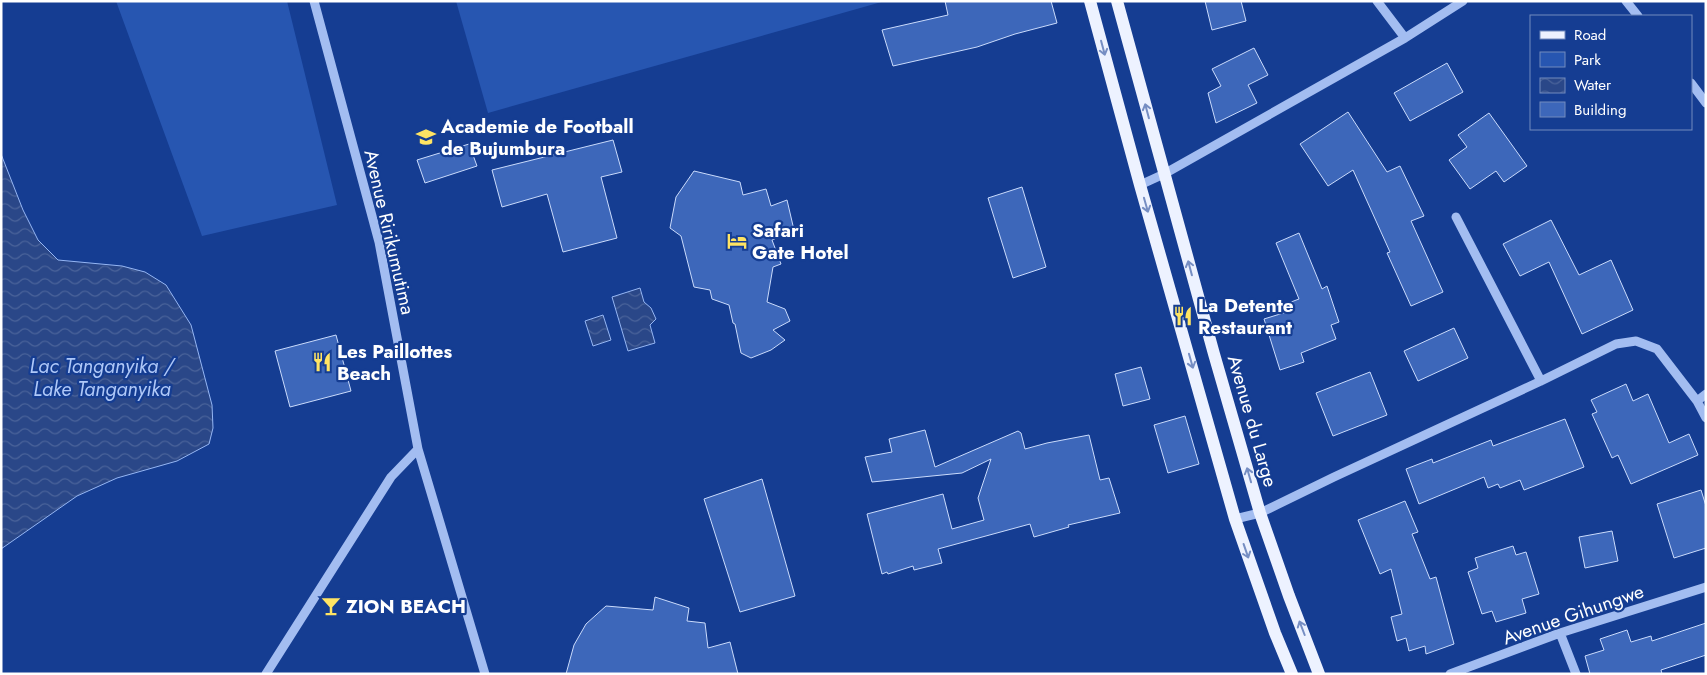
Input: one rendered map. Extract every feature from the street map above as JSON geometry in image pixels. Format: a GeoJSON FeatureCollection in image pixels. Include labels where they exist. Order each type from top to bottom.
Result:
{"type":"FeatureCollection","features":[{"type":"Feature","properties":{"kind":"main road"},"geometry":{"type":"LineString","coordinates":[[1090,1],[1235,519],[1263,601],[1292,674]]}},
{"type":"Feature","properties":{"kind":"main road","name":"Avenue du Large"},"geometry":{"type":"LineString","coordinates":[[1117,1],[1214,354],[1260,512],[1319,674]]}},
{"type":"Feature","properties":{"kind":"street","name":"Avenue Ririkumutima"},"geometry":{"type":"LineString","coordinates":[[314,1],[379,242],[418,448],[485,674]]}},
{"type":"Feature","properties":{"kind":"street"},"geometry":{"type":"LineString","coordinates":[[1378,1],[1405,38]]}},
{"type":"Feature","properties":{"kind":"street"},"geometry":{"type":"LineString","coordinates":[[1140,185],[1164,174],[1405,38],[1462,1]]}},
{"type":"Feature","properties":{"kind":"street"},"geometry":{"type":"LineString","coordinates":[[1626,1],[1637,15]]}},
{"type":"Feature","properties":{"kind":"street"},"geometry":{"type":"LineString","coordinates":[[1692,84],[1706,102]]}},
{"type":"Feature","properties":{"kind":"street"},"geometry":{"type":"LineString","coordinates":[[1456,216],[1541,381]]}},
{"type":"Feature","properties":{"kind":"street"},"geometry":{"type":"LineString","coordinates":[[1235,519],[1260,512],[1616,344],[1636,341],[1657,349],[1697,401],[1706,418]]}},
{"type":"Feature","properties":{"kind":"street"},"geometry":{"type":"LineString","coordinates":[[1697,401],[1706,394]]}},
{"type":"Feature","properties":{"kind":"street"},"geometry":{"type":"LineString","coordinates":[[266,674],[391,477],[418,448]]}},
{"type":"Feature","properties":{"kind":"street","name":"Avenue Gihungwe"},"geometry":{"type":"LineString","coordinates":[[1450,674],[1560,633],[1706,586]]}},
{"type":"Feature","properties":{"kind":"street"},"geometry":{"type":"LineString","coordinates":[[1560,633],[1576,674]]}},
{"type":"Feature","properties":{"kind":"green space"},"geometry":{"type":"Polygon","coordinates":[[[116,1],[287,1],[337,205],[202,236],[116,1]]]}},
{"type":"Feature","properties":{"kind":"green space"},"geometry":{"type":"Polygon","coordinates":[[[456,1],[885,1],[488,113],[456,1]]]}},
{"type":"Feature","properties":{"kind":"water","name":"Lac Tanganyika / Lake Tanganyika"},"geometry":{"type":"Polygon","coordinates":[[[1,154],[23,210],[38,240],[58,260],[122,266],[145,272],[166,285],[191,325],[212,405],[213,428],[209,444],[177,461],[117,478],[77,496],[1,549],[1,154]]]}},
{"type":"Feature","properties":{"kind":"water"},"geometry":{"type":"Polygon","coordinates":[[[640,288],[644,302],[651,308],[656,319],[650,325],[655,343],[628,351],[612,297],[640,288]]]}},
{"type":"Feature","properties":{"kind":"water"},"geometry":{"type":"Polygon","coordinates":[[[603,315],[611,340],[593,346],[585,321],[603,315]]]}},
{"type":"Feature","properties":{"kind":"building"},"geometry":{"type":"Polygon","coordinates":[[[945,1],[1051,1],[1057,23],[1015,34],[977,47],[893,66],[882,30],[948,15],[945,1]]]}},
{"type":"Feature","properties":{"kind":"building"},"geometry":{"type":"Polygon","coordinates":[[[1205,1],[1241,1],[1246,21],[1212,30],[1205,1]]]}},
{"type":"Feature","properties":{"kind":"building"},"geometry":{"type":"Polygon","coordinates":[[[1254,48],[1268,75],[1248,85],[1257,103],[1216,123],[1208,93],[1221,86],[1212,69],[1254,48]]]}},
{"type":"Feature","properties":{"kind":"building"},"geometry":{"type":"Polygon","coordinates":[[[1447,63],[1463,92],[1410,121],[1394,93],[1447,63]]]}},
{"type":"Feature","properties":{"kind":"building"},"geometry":{"type":"Polygon","coordinates":[[[1348,112],[1387,172],[1400,166],[1424,216],[1411,221],[1443,292],[1411,306],[1387,253],[1390,252],[1353,170],[1328,186],[1300,144],[1348,112]]]}},
{"type":"Feature","properties":{"kind":"building"},"geometry":{"type":"Polygon","coordinates":[[[1489,113],[1527,166],[1504,182],[1496,171],[1470,189],[1449,160],[1467,147],[1458,135],[1489,113]]]}},
{"type":"Feature","properties":{"kind":"building"},"geometry":{"type":"Polygon","coordinates":[[[613,140],[622,172],[601,177],[617,238],[563,252],[547,194],[502,207],[492,170],[613,140]]]}},
{"type":"Feature","properties":{"kind":"building"},"geometry":{"type":"Polygon","coordinates":[[[469,144],[477,166],[425,183],[417,160],[469,144]]]}},
{"type":"Feature","properties":{"kind":"building"},"geometry":{"type":"Polygon","coordinates":[[[694,171],[740,182],[743,195],[766,189],[771,206],[787,200],[794,230],[772,240],[781,264],[773,267],[767,302],[785,309],[790,321],[773,330],[785,340],[771,350],[751,358],[741,353],[729,305],[712,299],[710,290],[694,287],[681,236],[670,228],[676,197],[694,171]]]}},
{"type":"Feature","properties":{"kind":"building"},"geometry":{"type":"Polygon","coordinates":[[[1022,187],[1046,267],[1013,278],[988,198],[1022,187]]]}},
{"type":"Feature","properties":{"kind":"building"},"geometry":{"type":"Polygon","coordinates":[[[1551,220],[1579,275],[1611,260],[1633,310],[1582,334],[1549,262],[1520,276],[1503,244],[1551,220]]]}},
{"type":"Feature","properties":{"kind":"building"},"geometry":{"type":"Polygon","coordinates":[[[1299,233],[1322,289],[1327,286],[1339,322],[1331,325],[1336,339],[1301,353],[1304,362],[1280,370],[1264,319],[1293,310],[1291,302],[1299,299],[1276,243],[1299,233]]]}},
{"type":"Feature","properties":{"kind":"building"},"geometry":{"type":"Polygon","coordinates":[[[1454,328],[1468,358],[1418,381],[1404,351],[1454,328]]]}},
{"type":"Feature","properties":{"kind":"building"},"geometry":{"type":"Polygon","coordinates":[[[336,335],[351,391],[290,407],[275,351],[336,335]]]}},
{"type":"Feature","properties":{"kind":"building"},"geometry":{"type":"Polygon","coordinates":[[[1141,367],[1150,399],[1123,406],[1115,374],[1141,367]]]}},
{"type":"Feature","properties":{"kind":"building"},"geometry":{"type":"Polygon","coordinates":[[[1370,372],[1387,415],[1333,436],[1316,393],[1370,372]]]}},
{"type":"Feature","properties":{"kind":"building"},"geometry":{"type":"Polygon","coordinates":[[[1626,384],[1633,401],[1648,394],[1669,443],[1689,434],[1698,455],[1631,484],[1618,455],[1612,458],[1592,414],[1597,412],[1591,400],[1626,384]]]}},
{"type":"Feature","properties":{"kind":"building"},"geometry":{"type":"Polygon","coordinates":[[[1185,416],[1199,464],[1168,473],[1154,425],[1185,416]]]}},
{"type":"Feature","properties":{"kind":"building"},"geometry":{"type":"Polygon","coordinates":[[[1565,419],[1584,467],[1524,490],[1520,480],[1500,488],[1498,484],[1488,488],[1484,477],[1419,504],[1406,469],[1432,459],[1433,463],[1491,440],[1493,446],[1565,419]]]}},
{"type":"Feature","properties":{"kind":"building"},"geometry":{"type":"Polygon","coordinates":[[[925,430],[935,467],[1018,431],[1021,433],[1025,449],[1089,435],[1100,480],[1109,478],[1120,513],[1068,525],[1069,527],[1034,537],[1030,524],[938,549],[942,563],[914,570],[913,566],[882,574],[867,514],[943,494],[952,529],[984,520],[978,498],[991,459],[962,473],[872,482],[865,457],[892,452],[889,439],[925,430]]]}},
{"type":"Feature","properties":{"kind":"building"},"geometry":{"type":"Polygon","coordinates":[[[762,479],[795,596],[740,612],[704,499],[762,479]]]}},
{"type":"Feature","properties":{"kind":"building"},"geometry":{"type":"Polygon","coordinates":[[[1701,490],[1706,506],[1706,548],[1674,558],[1657,504],[1701,490]]]}},
{"type":"Feature","properties":{"kind":"building"},"geometry":{"type":"Polygon","coordinates":[[[1405,501],[1418,532],[1412,534],[1430,579],[1436,577],[1454,644],[1426,654],[1425,646],[1409,651],[1406,638],[1397,641],[1391,617],[1402,614],[1391,569],[1380,574],[1358,520],[1405,501]]]}},
{"type":"Feature","properties":{"kind":"building"},"geometry":{"type":"Polygon","coordinates":[[[1612,531],[1618,561],[1585,568],[1579,537],[1612,531]]]}},
{"type":"Feature","properties":{"kind":"building"},"geometry":{"type":"Polygon","coordinates":[[[1513,546],[1516,555],[1526,552],[1539,594],[1522,599],[1526,613],[1496,622],[1492,611],[1482,614],[1468,572],[1478,568],[1475,558],[1513,546]]]}},
{"type":"Feature","properties":{"kind":"building"},"geometry":{"type":"Polygon","coordinates":[[[655,597],[689,608],[687,621],[705,623],[708,648],[730,642],[738,674],[566,674],[574,645],[586,624],[606,606],[653,610],[655,597]]]}},
{"type":"Feature","properties":{"kind":"building"},"geometry":{"type":"Polygon","coordinates":[[[1706,623],[1706,655],[1661,670],[1662,674],[1590,674],[1585,656],[1604,650],[1600,639],[1627,630],[1631,642],[1651,636],[1652,641],[1706,623]]]}},
{"type":"Feature","properties":{"kind":"place","name":"Academie de Football de Bujumbura"},"geometry":{"type":"Point","coordinates":[426,137]}},
{"type":"Feature","properties":{"kind":"place","name":"Safari Gate Hotel"},"geometry":{"type":"Point","coordinates":[737,241]}},
{"type":"Feature","properties":{"kind":"place","name":"La Detente Restaurant"},"geometry":{"type":"Point","coordinates":[1183,316]}},
{"type":"Feature","properties":{"kind":"place","name":"Les Paillottes Beach"},"geometry":{"type":"Point","coordinates":[322,362]}},
{"type":"Feature","properties":{"kind":"place","name":"ZION BEACH"},"geometry":{"type":"Point","coordinates":[331,606]}}]}
